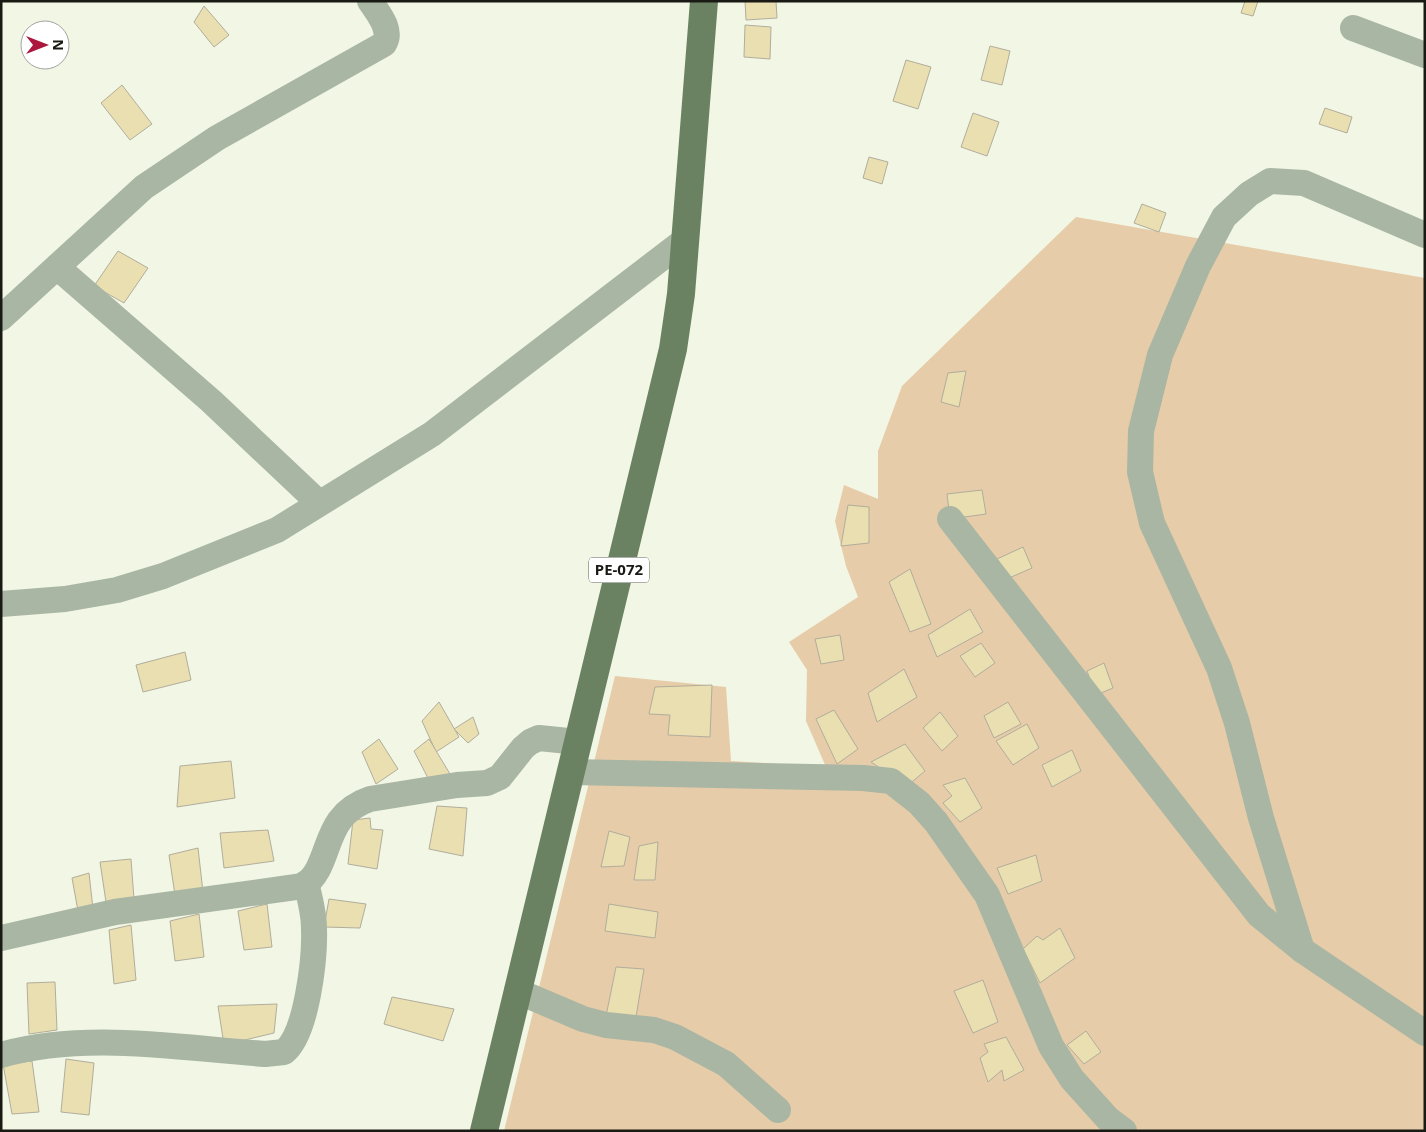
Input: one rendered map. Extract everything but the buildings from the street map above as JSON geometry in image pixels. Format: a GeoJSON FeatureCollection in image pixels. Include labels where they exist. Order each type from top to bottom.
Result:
{"type":"FeatureCollection","features":[{"type":"Feature","properties":{"kind":"main road","name":"PE-072"},"geometry":{"type":"LineString","coordinates":[[484,1131],[673,349],[681,294],[704,1]]}},
{"type":"Feature","properties":{"kind":"street"},"geometry":{"type":"LineString","coordinates":[[1,318],[144,187],[217,138],[384,44],[387,36],[386,28],[370,1]]}},
{"type":"Feature","properties":{"kind":"street"},"geometry":{"type":"LineString","coordinates":[[1353,28],[1425,55]]}},
{"type":"Feature","properties":{"kind":"street"},"geometry":{"type":"LineString","coordinates":[[1302,950],[1261,818],[1237,723],[1219,668],[1152,523],[1140,472],[1141,430],[1160,355],[1198,266],[1224,217],[1249,194],[1270,181],[1304,183],[1425,235]]}},
{"type":"Feature","properties":{"kind":"street"},"geometry":{"type":"LineString","coordinates":[[1,604],[65,599],[109,592],[163,576],[277,530],[432,434],[685,240]]}},
{"type":"Feature","properties":{"kind":"street"},"geometry":{"type":"LineString","coordinates":[[57,267],[211,401],[319,503]]}},
{"type":"Feature","properties":{"kind":"street"},"geometry":{"type":"LineString","coordinates":[[950,519],[1260,915],[1302,950],[1425,1033]]}},
{"type":"Feature","properties":{"kind":"street"},"geometry":{"type":"LineString","coordinates":[[1,938],[115,912],[280,890],[306,883],[313,877],[339,820],[344,813],[358,803],[457,785],[487,783],[500,777],[530,742],[539,738],[578,742]]}},
{"type":"Feature","properties":{"kind":"street"},"geometry":{"type":"LineString","coordinates":[[571,772],[863,778],[891,781],[919,803],[936,822],[987,895],[1051,1046],[1072,1079],[1108,1119],[1124,1131]]}},
{"type":"Feature","properties":{"kind":"street"},"geometry":{"type":"LineString","coordinates":[[1,1055],[58,1043],[109,1043],[265,1054],[284,1052],[295,1038],[310,974],[314,930],[306,883]]}},
{"type":"Feature","properties":{"kind":"street"},"geometry":{"type":"LineString","coordinates":[[517,991],[583,1019],[606,1025],[654,1030],[675,1037],[726,1064],[778,1110]]}},
{"type":"Feature","properties":{"kind":"shaded area"},"geometry":{"type":"Polygon","coordinates":[[[1076,217],[1425,278],[1425,1131],[504,1131],[615,676],[726,687],[731,761],[826,767],[806,721],[807,670],[789,642],[858,597],[846,566],[835,521],[844,485],[878,499],[878,451],[902,386],[1076,217]]]}}]}
